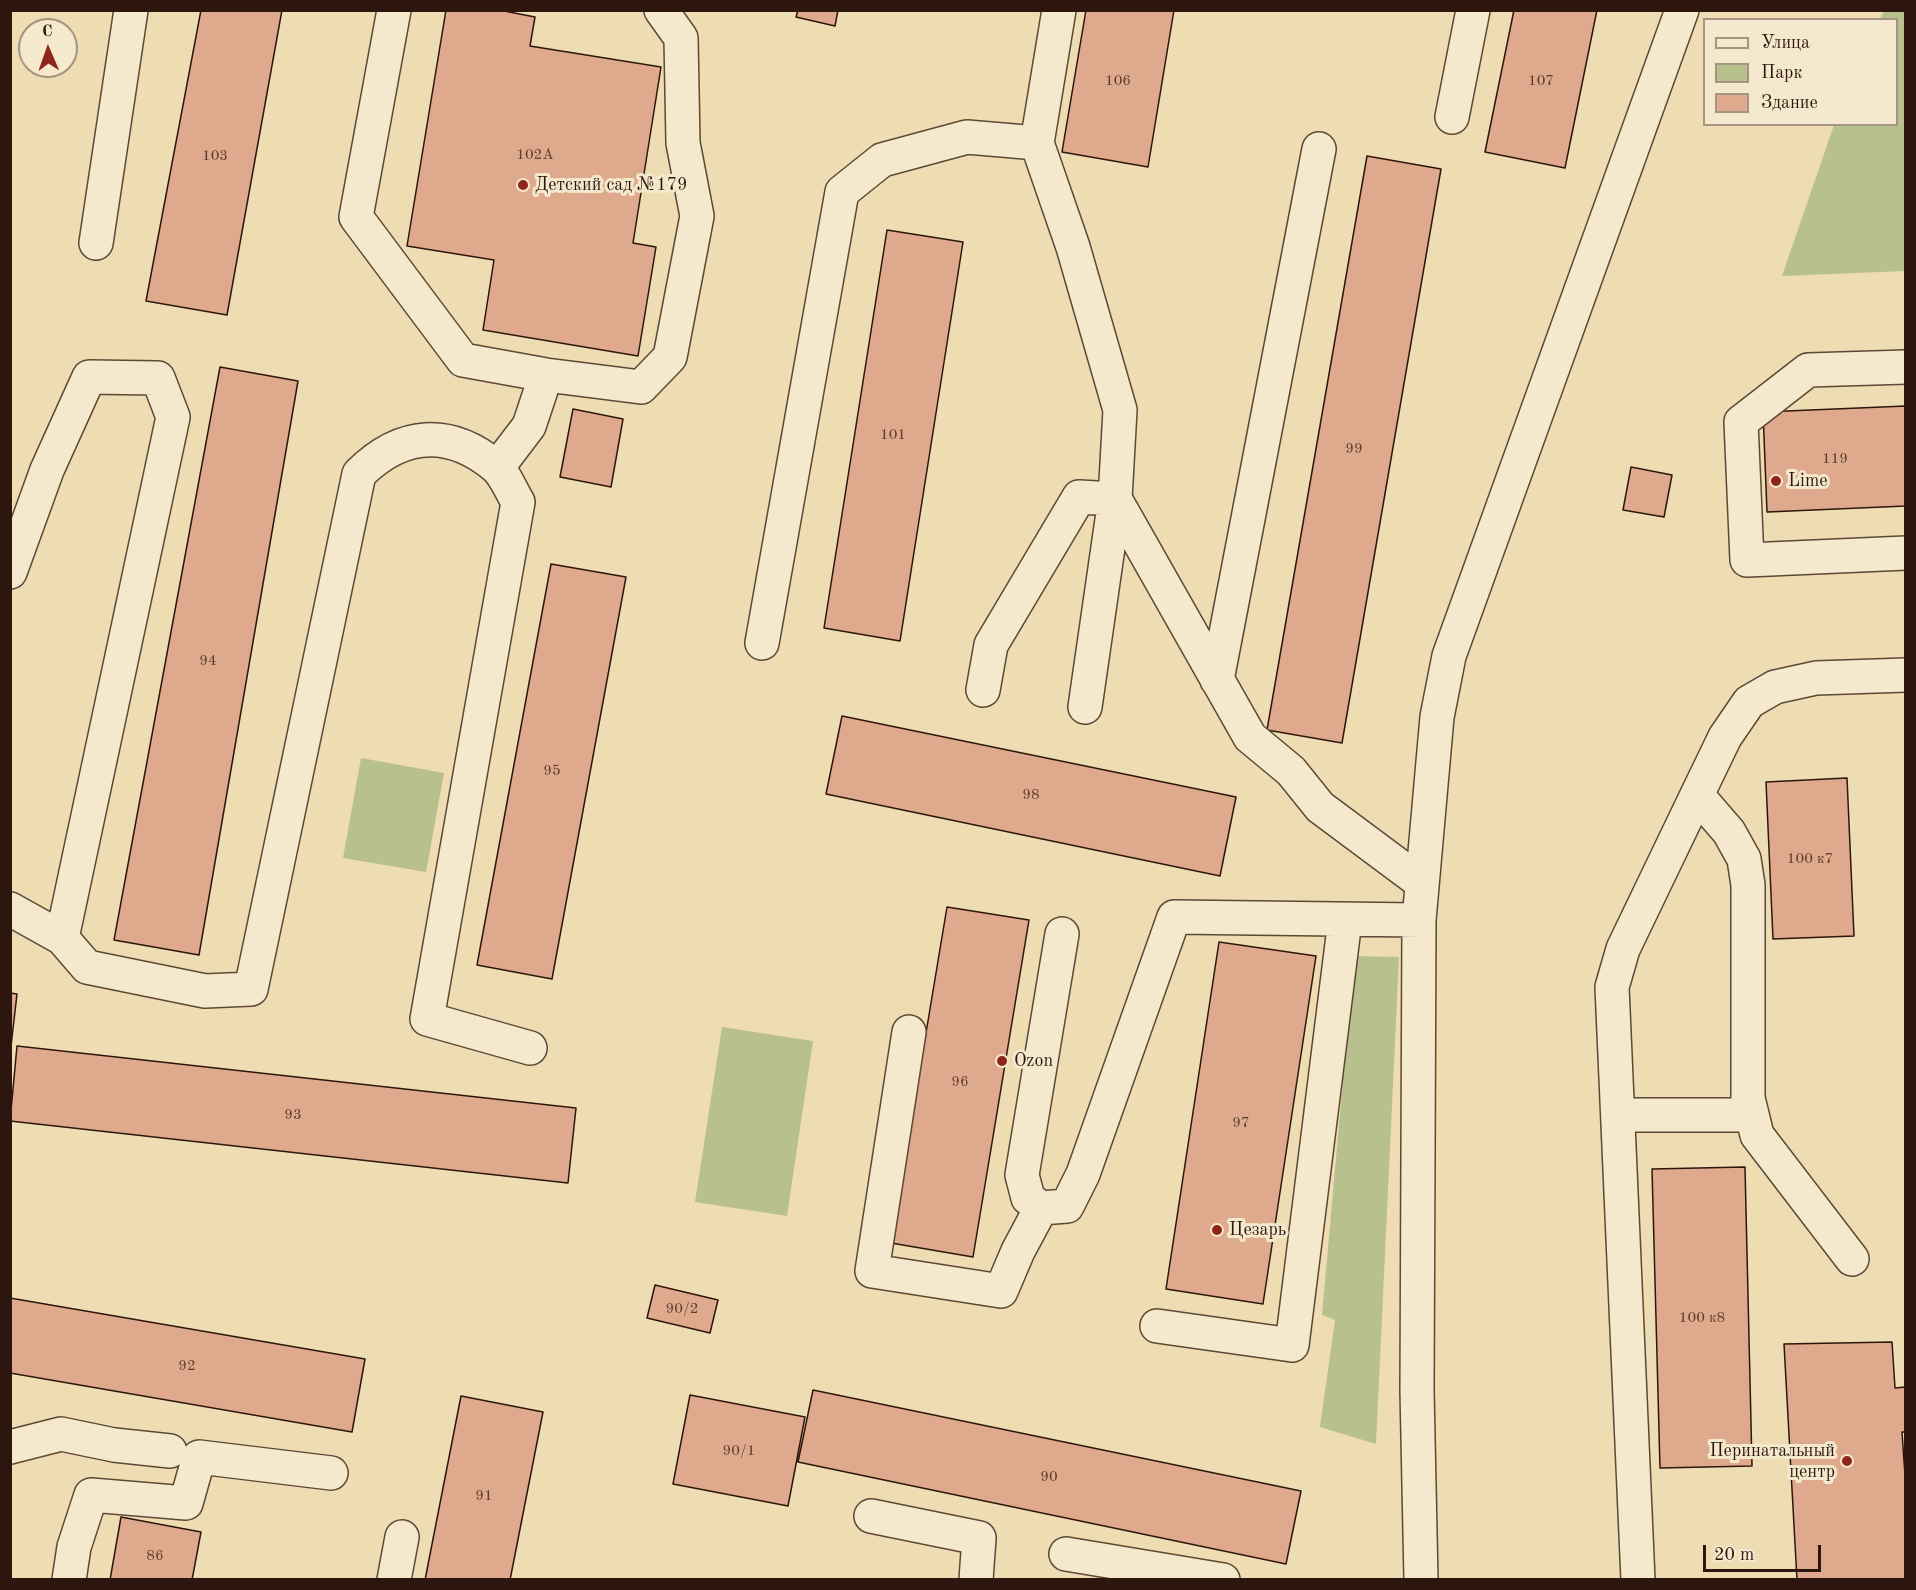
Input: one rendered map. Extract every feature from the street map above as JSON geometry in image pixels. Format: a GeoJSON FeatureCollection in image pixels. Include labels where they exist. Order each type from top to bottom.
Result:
{"type":"FeatureCollection","features":[{"type":"Feature","properties":{"kind":"street"},"geometry":{"type":"LineString","coordinates":[[96,243],[131,10]]}},
{"type":"Feature","properties":{"kind":"street"},"geometry":{"type":"LineString","coordinates":[[394,10],[356,217],[463,360],[546,375],[641,387],[670,357],[697,216],[683,143],[681,38],[662,10]]}},
{"type":"Feature","properties":{"kind":"street"},"geometry":{"type":"LineString","coordinates":[[1059,10],[1037,143],[1073,247],[1120,410],[1115,499],[1085,707]]}},
{"type":"Feature","properties":{"kind":"street"},"geometry":{"type":"LineString","coordinates":[[1452,117],[1473,10]]}},
{"type":"Feature","properties":{"kind":"street"},"geometry":{"type":"LineString","coordinates":[[1421,1580],[1417,1390],[1419,920],[1437,717],[1449,656],[1682,10]]}},
{"type":"Feature","properties":{"kind":"street"},"geometry":{"type":"LineString","coordinates":[[762,643],[842,192],[882,160],[967,137],[1037,143]]}},
{"type":"Feature","properties":{"kind":"street"},"geometry":{"type":"LineString","coordinates":[[1217,680],[1319,149]]}},
{"type":"Feature","properties":{"kind":"street"},"geometry":{"type":"LineString","coordinates":[[1905,367],[1808,370],[1741,422],[1747,560],[1905,553]]}},
{"type":"Feature","properties":{"kind":"street"},"geometry":{"type":"LineString","coordinates":[[497,468],[529,426],[546,375]]}},
{"type":"Feature","properties":{"kind":"street"},"geometry":{"type":"LineString","coordinates":[[10,572],[47,470],[89,377],[158,378],[173,417],[62,938]]}},
{"type":"Feature","properties":{"kind":"street"},"geometry":{"type":"LineString","coordinates":[[10,909],[62,938],[87,967],[205,991],[251,989],[359,474],[375,458],[397,446],[429,439],[461,444],[497,468],[518,502],[427,1019],[530,1048]]}},
{"type":"Feature","properties":{"kind":"street"},"geometry":{"type":"LineString","coordinates":[[983,690],[991,645],[1079,496],[1115,499]]}},
{"type":"Feature","properties":{"kind":"street"},"geometry":{"type":"LineString","coordinates":[[1115,499],[1250,737],[1291,771],[1320,807],[1422,883]]}},
{"type":"Feature","properties":{"kind":"street"},"geometry":{"type":"LineString","coordinates":[[1638,1580],[1612,987],[1623,949],[1725,737],[1749,702],[1775,687],[1816,678],[1905,675]]}},
{"type":"Feature","properties":{"kind":"street"},"geometry":{"type":"LineString","coordinates":[[1697,795],[1729,832],[1744,859],[1748,885],[1748,1098],[1757,1135],[1852,1259]]}},
{"type":"Feature","properties":{"kind":"street"},"geometry":{"type":"LineString","coordinates":[[1062,934],[1022,1175],[1028,1198],[1041,1208],[1067,1206],[1083,1174],[1174,917],[1419,920]]}},
{"type":"Feature","properties":{"kind":"street"},"geometry":{"type":"LineString","coordinates":[[1157,1326],[1292,1345],[1345,920]]}},
{"type":"Feature","properties":{"kind":"street"},"geometry":{"type":"LineString","coordinates":[[909,1032],[872,1271],[1001,1291],[1018,1251],[1041,1208]]}},
{"type":"Feature","properties":{"kind":"street"},"geometry":{"type":"LineString","coordinates":[[1617,1115],[1752,1114]]}},
{"type":"Feature","properties":{"kind":"street"},"geometry":{"type":"LineString","coordinates":[[10,1448],[61,1434],[114,1445],[170,1452]]}},
{"type":"Feature","properties":{"kind":"street"},"geometry":{"type":"LineString","coordinates":[[69,1580],[74,1547],[91,1495],[186,1503],[199,1457],[331,1473]]}},
{"type":"Feature","properties":{"kind":"street"},"geometry":{"type":"LineString","coordinates":[[871,1516],[979,1538],[975,1580]]}},
{"type":"Feature","properties":{"kind":"street"},"geometry":{"type":"LineString","coordinates":[[394,1580],[402,1537]]}},
{"type":"Feature","properties":{"kind":"street"},"geometry":{"type":"LineString","coordinates":[[1066,1554],[1170,1575],[1222,1580]]}},
{"type":"Feature","properties":{"kind":"green space"},"geometry":{"type":"Polygon","coordinates":[[[1884,11],[1905,11],[1905,271],[1782,276],[1834,126],[1898,126],[1898,18],[1880,18],[1884,11]]]}},
{"type":"Feature","properties":{"kind":"green space"},"geometry":{"type":"Polygon","coordinates":[[[361,758],[444,773],[426,872],[343,858],[361,758]]]}},
{"type":"Feature","properties":{"kind":"green space"},"geometry":{"type":"Polygon","coordinates":[[[1354,956],[1399,957],[1376,1444],[1320,1427],[1335,1320],[1322,1315],[1354,956]]]}},
{"type":"Feature","properties":{"kind":"green space"},"geometry":{"type":"Polygon","coordinates":[[[722,1027],[813,1041],[787,1216],[695,1202],[722,1027]]]}},
{"type":"Feature","properties":{"kind":"building"},"geometry":{"type":"Polygon","coordinates":[[[201,10],[282,10],[227,315],[146,301],[201,10]]]}},
{"type":"Feature","properties":{"kind":"building"},"geometry":{"type":"Polygon","coordinates":[[[446,10],[499,10],[535,17],[530,46],[661,67],[633,243],[656,247],[638,356],[483,330],[494,260],[407,246],[446,10]]]}},
{"type":"Feature","properties":{"kind":"building"},"geometry":{"type":"Polygon","coordinates":[[[798,10],[838,10],[835,26],[796,17],[798,10]]]}},
{"type":"Feature","properties":{"kind":"building"},"geometry":{"type":"Polygon","coordinates":[[[1086,10],[1174,10],[1148,167],[1062,152],[1086,10]]]}},
{"type":"Feature","properties":{"kind":"building"},"geometry":{"type":"Polygon","coordinates":[[[1514,10],[1597,10],[1565,168],[1485,152],[1514,10]]]}},
{"type":"Feature","properties":{"kind":"building"},"geometry":{"type":"Polygon","coordinates":[[[1367,156],[1441,169],[1342,743],[1267,730],[1367,156]]]}},
{"type":"Feature","properties":{"kind":"building"},"geometry":{"type":"Polygon","coordinates":[[[887,230],[963,242],[900,641],[824,628],[887,230]]]}},
{"type":"Feature","properties":{"kind":"building"},"geometry":{"type":"Polygon","coordinates":[[[220,367],[298,381],[199,955],[114,940],[220,367]]]}},
{"type":"Feature","properties":{"kind":"building"},"geometry":{"type":"Polygon","coordinates":[[[1906,406],[1906,506],[1767,512],[1763,412],[1906,406]]]}},
{"type":"Feature","properties":{"kind":"building"},"geometry":{"type":"Polygon","coordinates":[[[573,409],[623,419],[611,487],[560,477],[573,409]]]}},
{"type":"Feature","properties":{"kind":"building"},"geometry":{"type":"Polygon","coordinates":[[[1631,467],[1672,475],[1664,517],[1623,510],[1631,467]]]}},
{"type":"Feature","properties":{"kind":"building"},"geometry":{"type":"Polygon","coordinates":[[[551,564],[626,577],[552,979],[477,965],[551,564]]]}},
{"type":"Feature","properties":{"kind":"building"},"geometry":{"type":"Polygon","coordinates":[[[842,716],[1236,797],[1220,876],[826,794],[842,716]]]}},
{"type":"Feature","properties":{"kind":"building"},"geometry":{"type":"Polygon","coordinates":[[[1847,778],[1854,936],[1773,939],[1766,782],[1847,778]]]}},
{"type":"Feature","properties":{"kind":"building"},"geometry":{"type":"Polygon","coordinates":[[[947,907],[1029,920],[973,1257],[891,1243],[947,907]]]}},
{"type":"Feature","properties":{"kind":"building"},"geometry":{"type":"Polygon","coordinates":[[[1219,942],[1316,956],[1263,1304],[1166,1289],[1219,942]]]}},
{"type":"Feature","properties":{"kind":"building"},"geometry":{"type":"Polygon","coordinates":[[[10,993],[17,994],[10,1055],[10,993]]]}},
{"type":"Feature","properties":{"kind":"building"},"geometry":{"type":"Polygon","coordinates":[[[17,1046],[576,1108],[568,1183],[10,1121],[17,1046]]]}},
{"type":"Feature","properties":{"kind":"building"},"geometry":{"type":"Polygon","coordinates":[[[1745,1167],[1752,1466],[1660,1468],[1652,1169],[1745,1167]]]}},
{"type":"Feature","properties":{"kind":"building"},"geometry":{"type":"Polygon","coordinates":[[[655,1285],[718,1300],[710,1333],[647,1318],[655,1285]]]}},
{"type":"Feature","properties":{"kind":"building"},"geometry":{"type":"Polygon","coordinates":[[[10,1298],[365,1359],[352,1432],[10,1373],[10,1298]]]}},
{"type":"Feature","properties":{"kind":"building","name":"Перинатальный центр"},"geometry":{"type":"Polygon","coordinates":[[[1892,1342],[1895,1388],[1906,1387],[1906,1432],[1902,1432],[1906,1490],[1906,1580],[1797,1580],[1784,1344],[1892,1342]]]}},
{"type":"Feature","properties":{"kind":"building"},"geometry":{"type":"Polygon","coordinates":[[[813,1390],[1301,1491],[1286,1564],[798,1462],[813,1390]]]}},
{"type":"Feature","properties":{"kind":"building"},"geometry":{"type":"Polygon","coordinates":[[[690,1395],[805,1417],[788,1506],[673,1484],[690,1395]]]}},
{"type":"Feature","properties":{"kind":"building"},"geometry":{"type":"Polygon","coordinates":[[[461,1396],[543,1412],[510,1580],[425,1580],[461,1396]]]}},
{"type":"Feature","properties":{"kind":"building"},"geometry":{"type":"Polygon","coordinates":[[[121,1517],[201,1532],[192,1580],[110,1580],[121,1517]]]}},
{"type":"Feature","properties":{"kind":"place","name":"Детский сад №179"},"geometry":{"type":"Point","coordinates":[523,185]}},
{"type":"Feature","properties":{"kind":"place","name":"Lime"},"geometry":{"type":"Point","coordinates":[1776,481]}},
{"type":"Feature","properties":{"kind":"place","name":"Ozon"},"geometry":{"type":"Point","coordinates":[1002,1061]}},
{"type":"Feature","properties":{"kind":"place","name":"Цезарь"},"geometry":{"type":"Point","coordinates":[1217,1230]}},
{"type":"Feature","properties":{"kind":"place","name":"Перинатальный центр"},"geometry":{"type":"Point","coordinates":[1847,1461]}}]}
